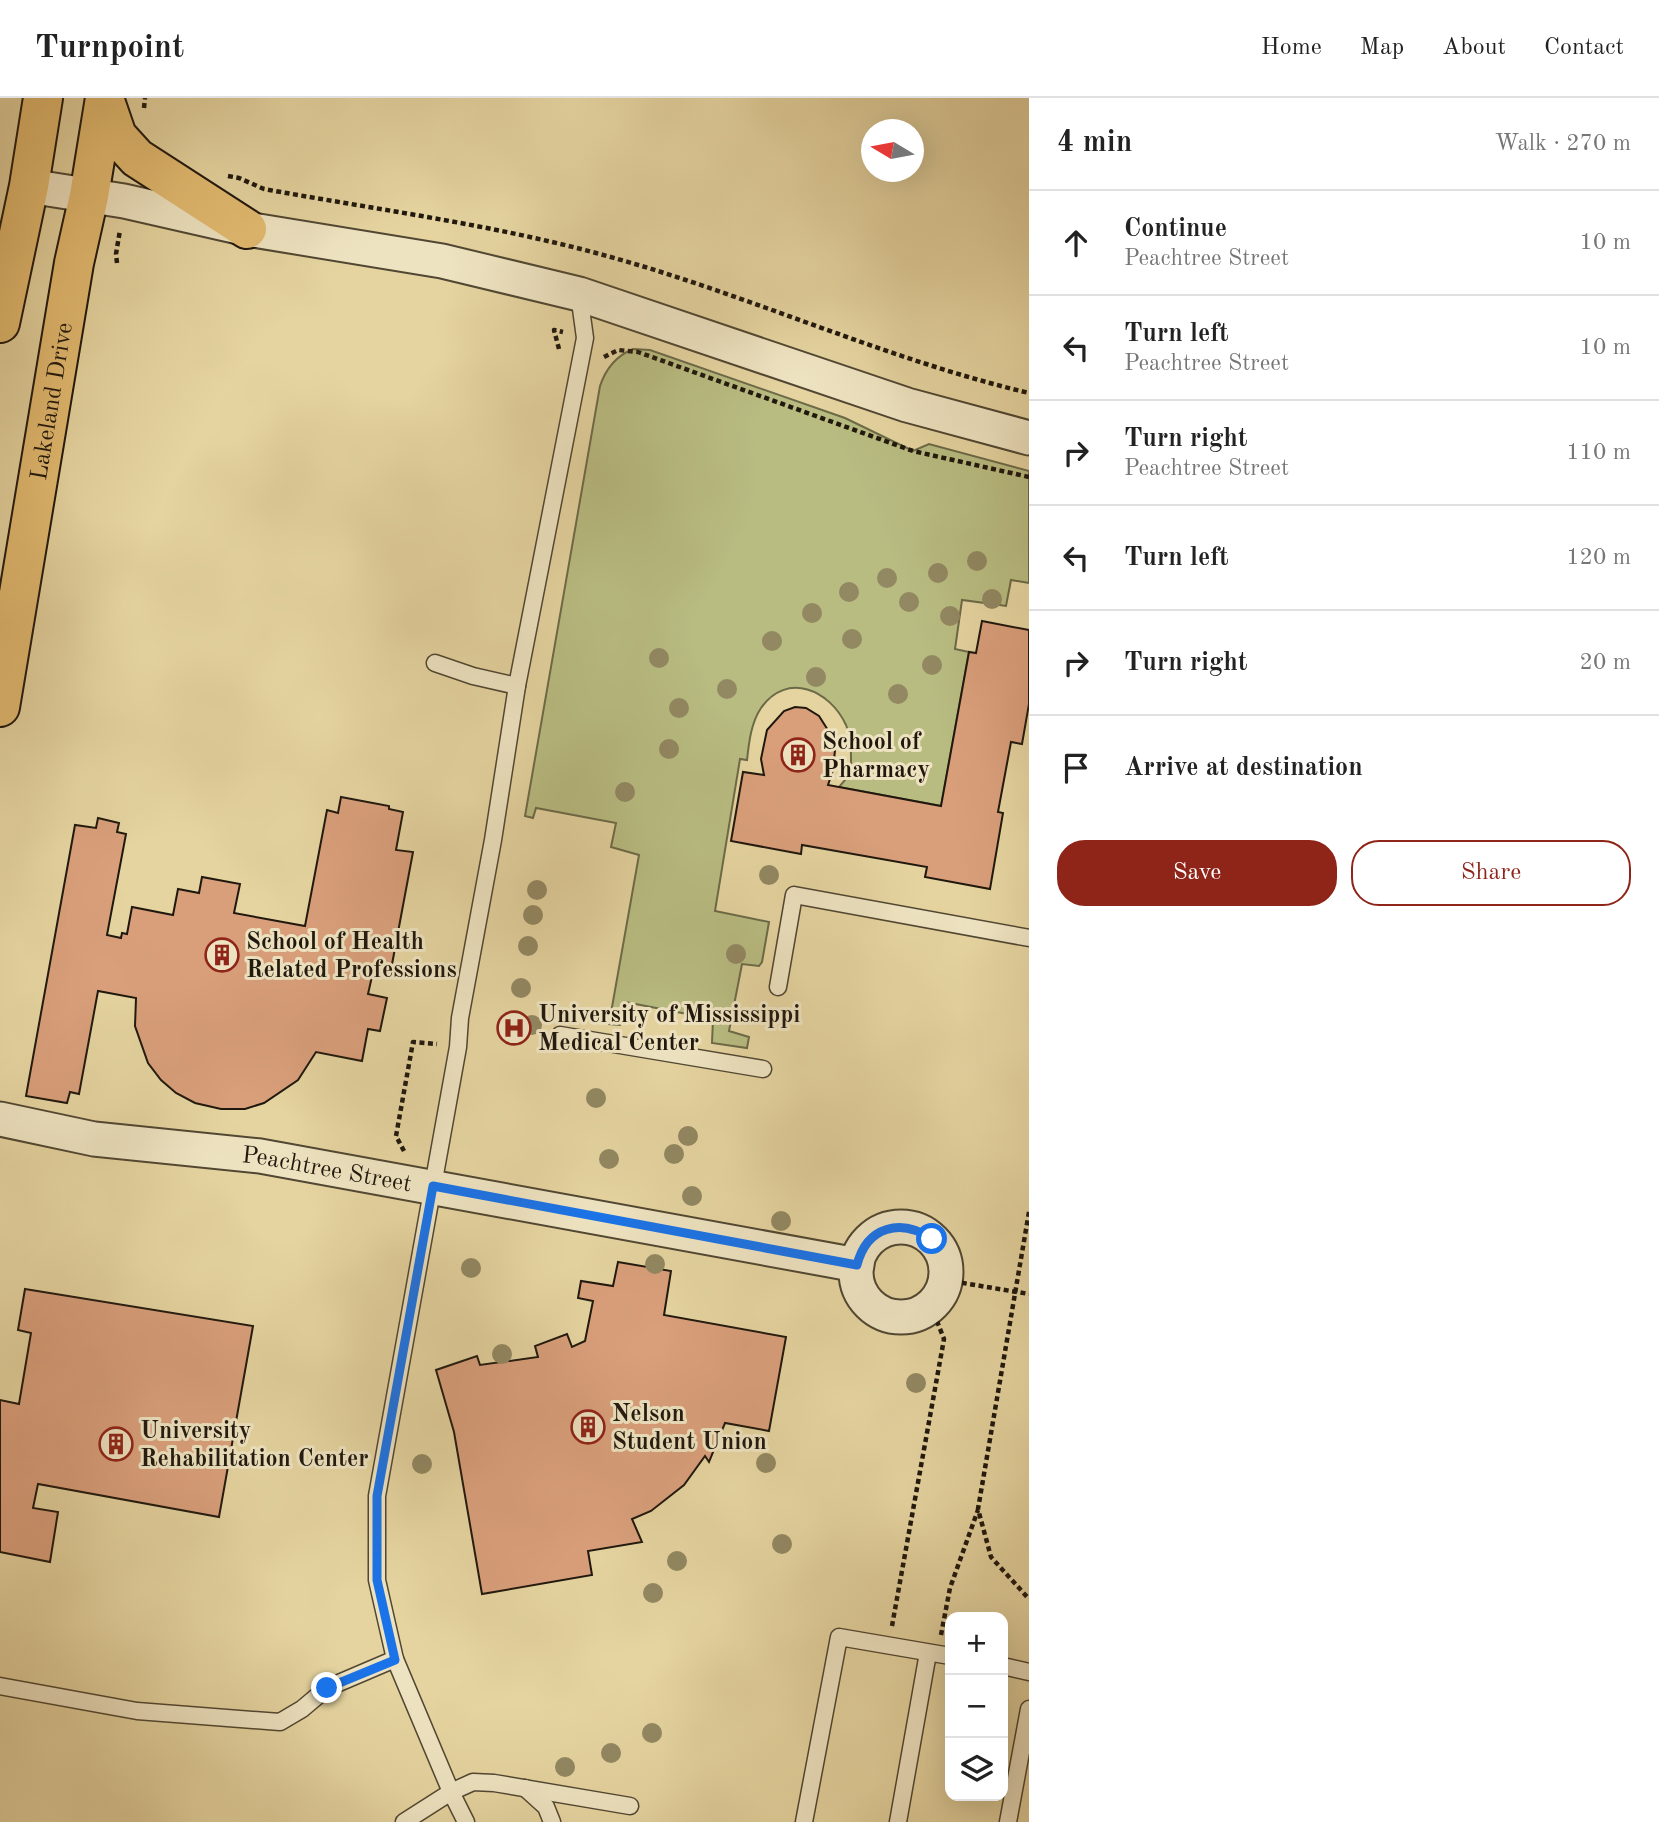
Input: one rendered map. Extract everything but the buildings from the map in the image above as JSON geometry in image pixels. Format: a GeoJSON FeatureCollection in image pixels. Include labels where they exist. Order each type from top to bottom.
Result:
{"type":"FeatureCollection","features":[{"type":"Feature","properties":{"kind":"main road"},"geometry":{"type":"LineString","coordinates":[[0,323],[29,186],[43,98]]}},
{"type":"Feature","properties":{"kind":"main road"},"geometry":{"type":"LineString","coordinates":[[105,99],[117,136],[137,158],[247,229]]}},
{"type":"Feature","properties":{"kind":"main road","name":"Lakeland Drive"},"geometry":{"type":"LineString","coordinates":[[0,707],[10,587],[89,196],[105,99]]}},
{"type":"Feature","properties":{"kind":"street"},"geometry":{"type":"LineString","coordinates":[[29,186],[124,201],[247,229],[443,261],[579,294],[907,405],[1029,438]]}},
{"type":"Feature","properties":{"kind":"street","name":"Peachtree Street"},"geometry":{"type":"LineString","coordinates":[[0,1119],[94,1139],[260,1156],[857,1265]]}},
{"type":"Feature","properties":{"kind":"street"},"geometry":{"type":"LineString","coordinates":[[906,1227],[921,1231],[932,1239],[941,1251],[946,1265],[938,1293],[918,1314],[903,1317],[887,1315],[874,1308],[863,1297],[858,1283],[857,1265],[860,1254],[868,1242],[879,1233],[906,1227]]}},
{"type":"Feature","properties":{"kind":"lane"},"geometry":{"type":"LineString","coordinates":[[466,1822],[395,1660],[377,1580],[377,1496],[493,840],[517,686],[585,338],[579,294]]}},
{"type":"Feature","properties":{"kind":"lane"},"geometry":{"type":"LineString","coordinates":[[435,663],[473,676],[517,686]]}},
{"type":"Feature","properties":{"kind":"lane"},"geometry":{"type":"LineString","coordinates":[[778,987],[794,895],[1029,938]]}},
{"type":"Feature","properties":{"kind":"lane"},"geometry":{"type":"LineString","coordinates":[[560,1035],[763,1069]]}},
{"type":"Feature","properties":{"kind":"lane"},"geometry":{"type":"LineString","coordinates":[[804,1822],[839,1637],[945,1655]]}},
{"type":"Feature","properties":{"kind":"lane"},"geometry":{"type":"LineString","coordinates":[[898,1822],[928,1653]]}},
{"type":"Feature","properties":{"kind":"lane"},"geometry":{"type":"LineString","coordinates":[[0,1686],[137,1712],[280,1722],[302,1709],[327,1688],[395,1660]]}},
{"type":"Feature","properties":{"kind":"lane"},"geometry":{"type":"LineString","coordinates":[[1008,1667],[1029,1672]]}},
{"type":"Feature","properties":{"kind":"lane"},"geometry":{"type":"LineString","coordinates":[[1008,1822],[1029,1709]]}},
{"type":"Feature","properties":{"kind":"lane"},"geometry":{"type":"LineString","coordinates":[[404,1822],[451,1791],[473,1783],[494,1783],[630,1806]]}},
{"type":"Feature","properties":{"kind":"lane"},"geometry":{"type":"LineString","coordinates":[[525,1788],[545,1807],[552,1822]]}},
{"type":"Feature","properties":{"kind":"lane"},"geometry":{"type":"LineString","coordinates":[[1012,1800],[1029,1804]]}},
{"type":"Feature","properties":{"kind":"path"},"geometry":{"type":"LineString","coordinates":[[598,361],[618,351],[638,352],[831,419],[913,451],[1029,477]]}},
{"type":"Feature","properties":{"kind":"path"},"geometry":{"type":"LineString","coordinates":[[941,1636],[950,1588],[978,1509],[1029,1212]]}},
{"type":"Feature","properties":{"kind":"path"},"geometry":{"type":"LineString","coordinates":[[892,1626],[944,1339],[938,1293],[1015,1291],[1029,1294]]}},
{"type":"Feature","properties":{"kind":"path"},"geometry":{"type":"LineString","coordinates":[[978,1509],[991,1557],[1029,1599]]}},
{"type":"Feature","properties":{"kind":"green space"},"geometry":{"type":"Polygon","coordinates":[[[633,349],[650,350],[845,418],[913,451],[929,444],[1029,471],[1029,583],[1011,580],[1006,606],[962,600],[955,649],[969,652],[941,806],[839,787],[851,773],[849,737],[839,713],[819,694],[795,688],[783,690],[771,697],[755,720],[747,760],[740,759],[715,911],[769,922],[762,962],[759,966],[742,964],[729,1031],[749,1037],[747,1048],[712,1043],[713,1019],[625,1002],[620,1025],[609,1024],[639,855],[611,847],[616,823],[536,808],[533,818],[525,816],[600,386],[612,363],[633,349]]]}},
{"type":"Feature","properties":{"kind":"place","name":"School of Pharmacy"},"geometry":{"type":"Point","coordinates":[798,755]}},
{"type":"Feature","properties":{"kind":"place","name":"School of Health Related Professions"},"geometry":{"type":"Point","coordinates":[222,955]}},
{"type":"Feature","properties":{"kind":"place","name":"University of Mississippi Medical Center"},"geometry":{"type":"Point","coordinates":[514,1028]}},
{"type":"Feature","properties":{"kind":"place","name":"Nelson Student Union"},"geometry":{"type":"Point","coordinates":[588,1427]}},
{"type":"Feature","properties":{"kind":"place","name":"University Rehabilitation Center"},"geometry":{"type":"Point","coordinates":[116,1444]}},
{"type":"Feature","properties":{"kind":"route"},"geometry":{"type":"LineString","coordinates":[[327,1688],[395,1660],[377,1580],[377,1496],[433,1186],[857,1265],[868,1242],[879,1233],[893,1228],[906,1227],[921,1231],[932,1239]]}}]}
